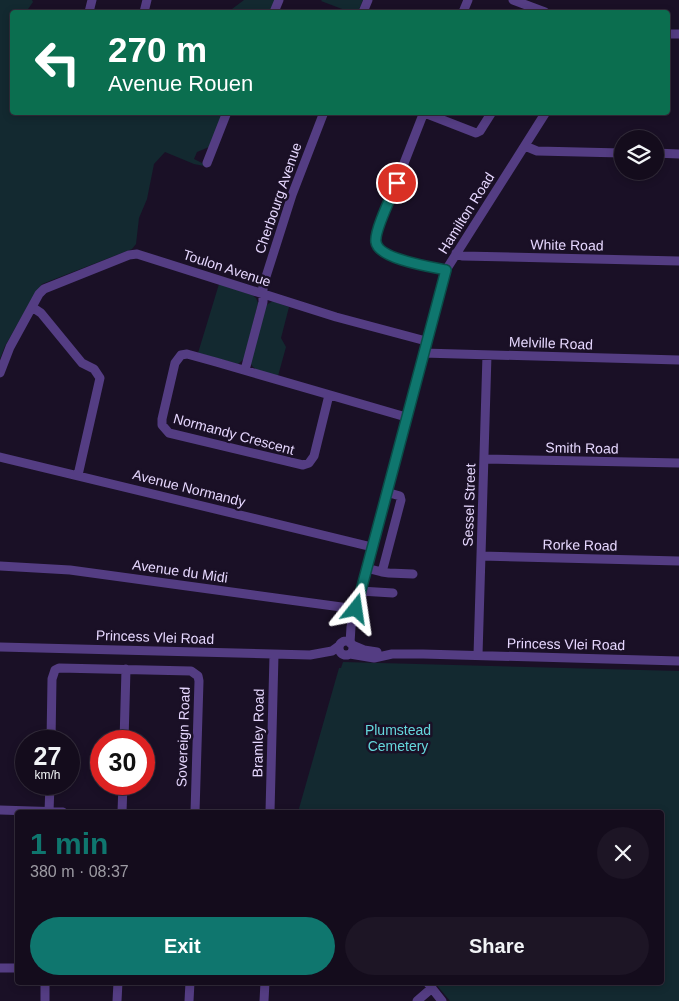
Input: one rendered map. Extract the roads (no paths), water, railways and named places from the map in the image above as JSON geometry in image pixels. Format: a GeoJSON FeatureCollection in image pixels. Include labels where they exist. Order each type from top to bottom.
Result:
{"type":"FeatureCollection","features":[{"type":"Feature","properties":{"kind":"street"},"geometry":{"type":"LineString","coordinates":[[137,0],[147,1]]}},
{"type":"Feature","properties":{"kind":"street"},"geometry":{"type":"LineString","coordinates":[[513,0],[540,10]]}},
{"type":"Feature","properties":{"kind":"street"},"geometry":{"type":"LineString","coordinates":[[207,163],[226,115]]}},
{"type":"Feature","properties":{"kind":"street","name":"Cherbourg Avenue"},"geometry":{"type":"LineString","coordinates":[[262,294],[262,286],[292,195],[323,115]]}},
{"type":"Feature","properties":{"kind":"street"},"geometry":{"type":"LineString","coordinates":[[422,115],[376,235],[376,244],[381,252],[392,257],[446,270]]}},
{"type":"Feature","properties":{"kind":"street"},"geometry":{"type":"LineString","coordinates":[[428,115],[476,133],[480,131],[490,115]]}},
{"type":"Feature","properties":{"kind":"street","name":"Hamilton Road"},"geometry":{"type":"LineString","coordinates":[[346,647],[446,270],[544,115]]}},
{"type":"Feature","properties":{"kind":"street"},"geometry":{"type":"LineString","coordinates":[[525,146],[538,151],[614,153]]}},
{"type":"Feature","properties":{"kind":"street"},"geometry":{"type":"LineString","coordinates":[[664,153],[679,154]]}},
{"type":"Feature","properties":{"kind":"street","name":"White Road"},"geometry":{"type":"LineString","coordinates":[[456,253],[462,256],[679,261]]}},
{"type":"Feature","properties":{"kind":"street","name":"Toulon Avenue"},"geometry":{"type":"LineString","coordinates":[[0,373],[5,356],[41,291],[134,254],[336,318],[426,341]]}},
{"type":"Feature","properties":{"kind":"street"},"geometry":{"type":"LineString","coordinates":[[245,370],[262,302],[262,294]]}},
{"type":"Feature","properties":{"kind":"street"},"geometry":{"type":"LineString","coordinates":[[32,307],[41,313],[82,363],[94,369],[100,378],[78,475]]}},
{"type":"Feature","properties":{"kind":"street","name":"Melville Road"},"geometry":{"type":"LineString","coordinates":[[423,353],[679,360]]}},
{"type":"Feature","properties":{"kind":"street","name":"Normandy Crescent"},"geometry":{"type":"LineString","coordinates":[[329,395],[314,456],[309,463],[303,466],[169,433],[163,428],[162,419],[175,363],[181,355],[190,354],[406,417]]}},
{"type":"Feature","properties":{"kind":"street","name":"Sessel Street"},"geometry":{"type":"LineString","coordinates":[[478,656],[487,355]]}},
{"type":"Feature","properties":{"kind":"street","name":"Avenue Normandy"},"geometry":{"type":"LineString","coordinates":[[0,457],[372,547]]}},
{"type":"Feature","properties":{"kind":"street","name":"Smith Road"},"geometry":{"type":"LineString","coordinates":[[484,459],[679,463]]}},
{"type":"Feature","properties":{"kind":"street"},"geometry":{"type":"LineString","coordinates":[[382,572],[401,499],[386,492]]}},
{"type":"Feature","properties":{"kind":"street","name":"Rorke Road"},"geometry":{"type":"LineString","coordinates":[[481,556],[679,561]]}},
{"type":"Feature","properties":{"kind":"street","name":"Avenue du Midi"},"geometry":{"type":"LineString","coordinates":[[0,566],[70,570],[356,609]]}},
{"type":"Feature","properties":{"kind":"street"},"geometry":{"type":"LineString","coordinates":[[366,568],[382,572],[413,574]]}},
{"type":"Feature","properties":{"kind":"street"},"geometry":{"type":"LineString","coordinates":[[360,591],[393,593]]}},
{"type":"Feature","properties":{"kind":"street","name":"Princess Vlei Road"},"geometry":{"type":"LineString","coordinates":[[0,647],[310,655],[346,647],[374,658],[392,654],[679,660]]}},
{"type":"Feature","properties":{"kind":"street","name":"Bramley Road"},"geometry":{"type":"LineString","coordinates":[[270,810],[274,655]]}},
{"type":"Feature","properties":{"kind":"street"},"geometry":{"type":"LineString","coordinates":[[50,730],[52,678],[55,670],[64,667],[126,669],[124,730]]}},
{"type":"Feature","properties":{"kind":"street","name":"Sovereign Road"},"geometry":{"type":"LineString","coordinates":[[126,669],[186,670],[198,676],[195,810]]}},
{"type":"Feature","properties":{"kind":"street"},"geometry":{"type":"LineString","coordinates":[[49,810],[50,795]]}},
{"type":"Feature","properties":{"kind":"street"},"geometry":{"type":"LineString","coordinates":[[122,810],[123,795]]}},
{"type":"Feature","properties":{"kind":"street"},"geometry":{"type":"LineString","coordinates":[[0,810],[15,811]]}},
{"type":"Feature","properties":{"kind":"street"},"geometry":{"type":"LineString","coordinates":[[0,968],[15,968]]}},
{"type":"Feature","properties":{"kind":"street"},"geometry":{"type":"LineString","coordinates":[[45,985],[45,1001]]}},
{"type":"Feature","properties":{"kind":"street"},"geometry":{"type":"LineString","coordinates":[[117,1001],[118,985]]}},
{"type":"Feature","properties":{"kind":"street"},"geometry":{"type":"LineString","coordinates":[[189,1001],[190,985]]}},
{"type":"Feature","properties":{"kind":"street"},"geometry":{"type":"LineString","coordinates":[[264,1001],[265,985]]}},
{"type":"Feature","properties":{"kind":"street"},"geometry":{"type":"LineString","coordinates":[[417,1001],[429,985],[442,1001]]}},
{"type":"Feature","properties":{"kind":"park label","name":"Plumstead Cemetery"},"geometry":{"type":"Point","coordinates":[398,738]}}]}
